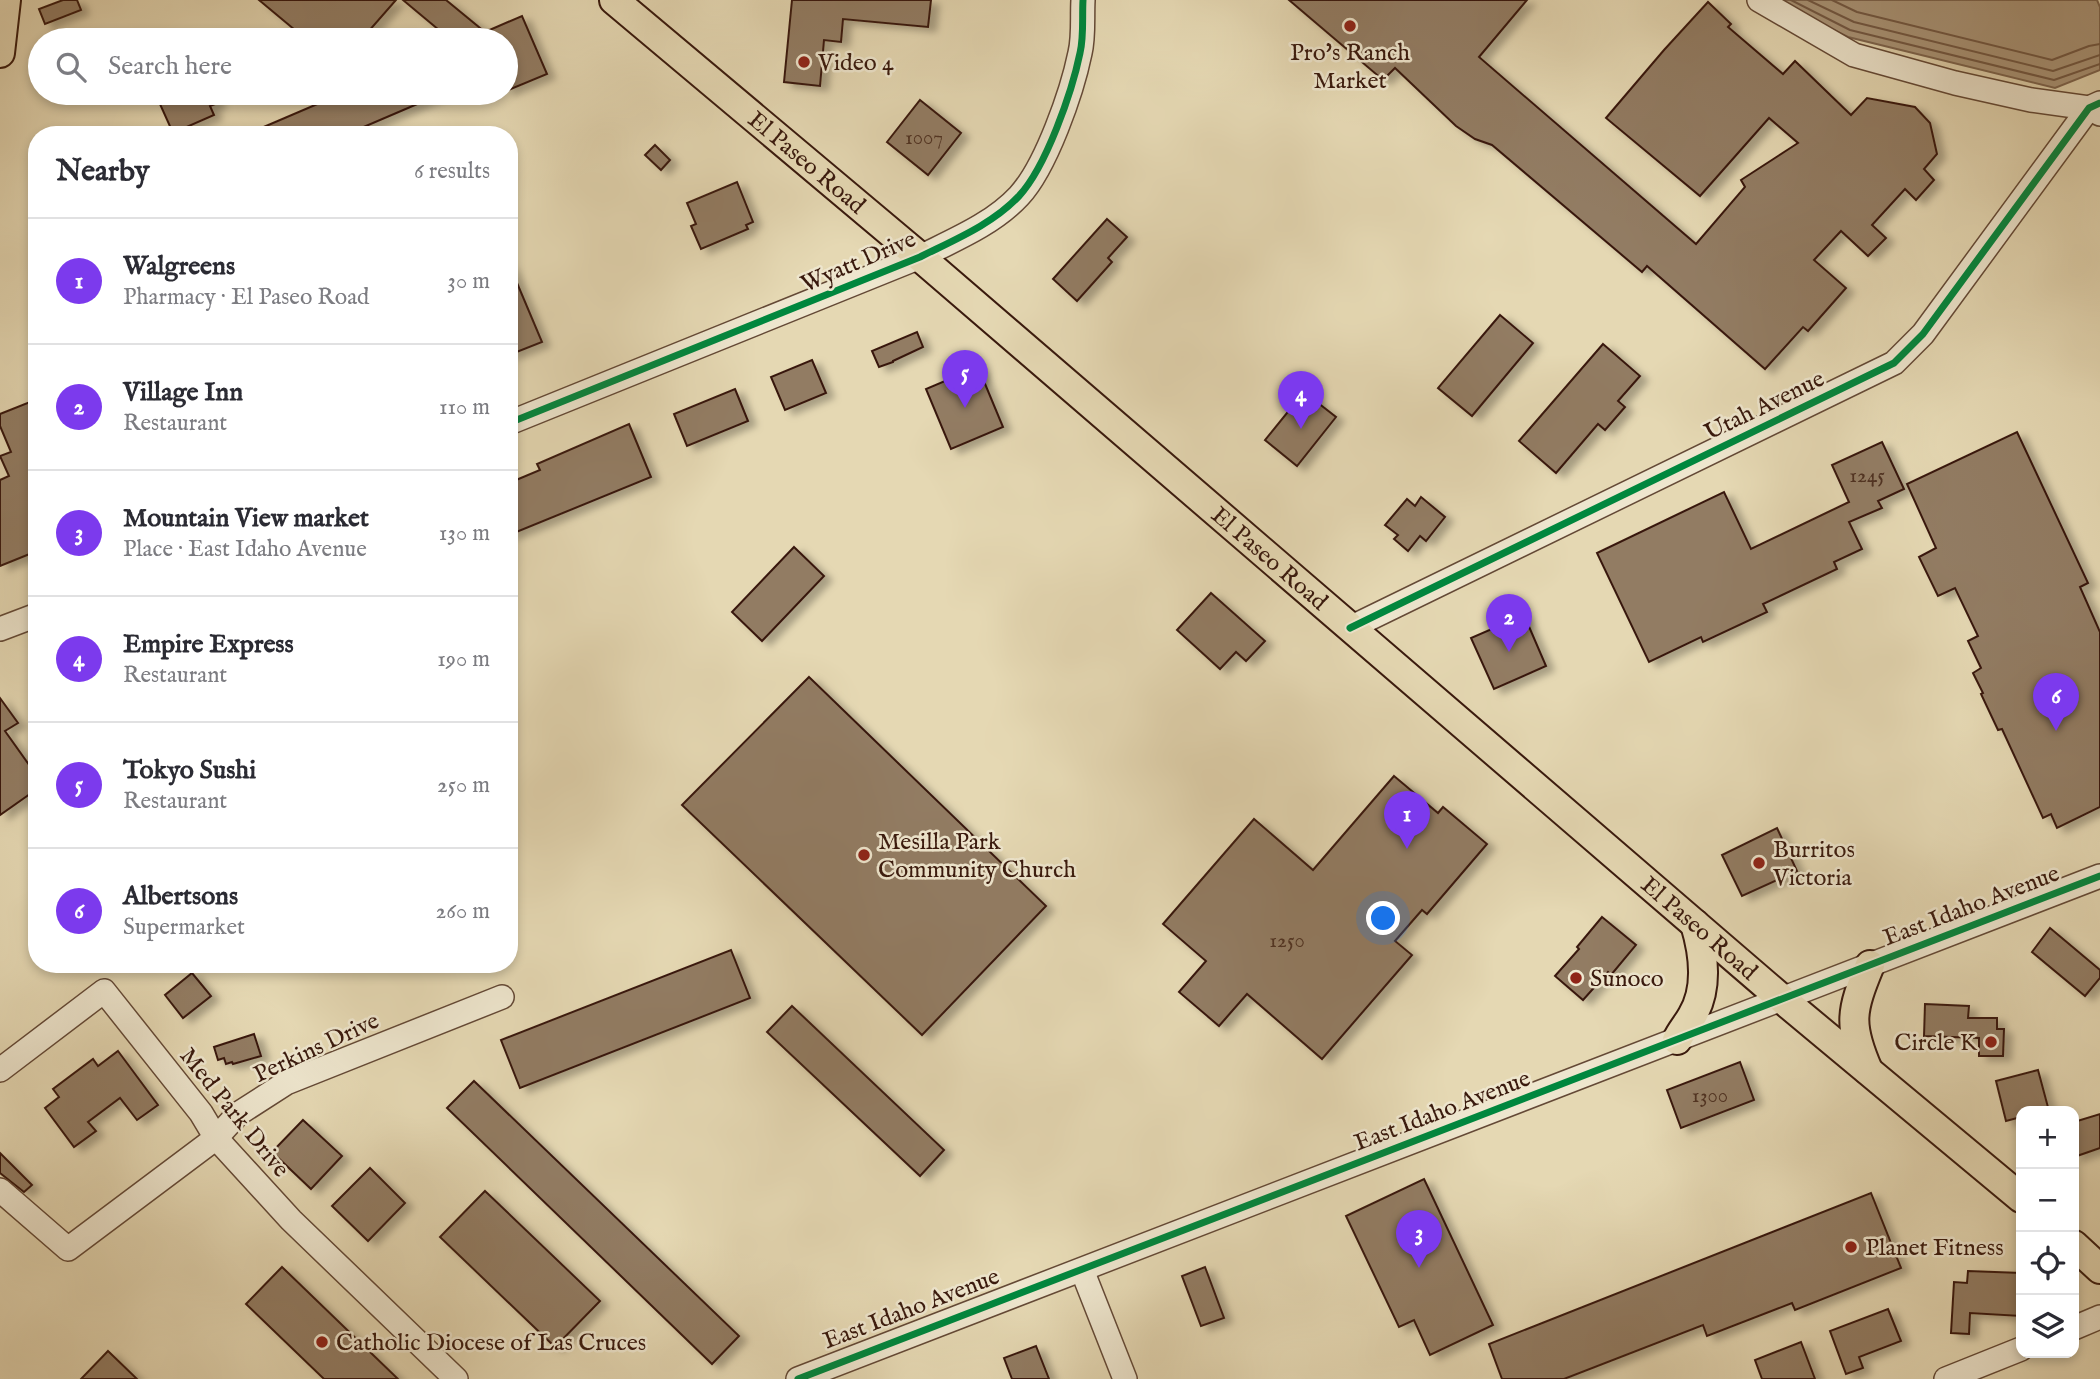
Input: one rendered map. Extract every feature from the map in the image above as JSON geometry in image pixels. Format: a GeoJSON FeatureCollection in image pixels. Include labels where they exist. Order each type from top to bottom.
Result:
{"type":"FeatureCollection","features":[{"type":"Feature","properties":{"kind":"main road"},"geometry":{"type":"LineString","coordinates":[[0,53],[6,0]]}},
{"type":"Feature","properties":{"kind":"main road","name":"El Paseo Road"},"geometry":{"type":"LineString","coordinates":[[614,0],[920,257],[1782,999],[2016,1194]]}},
{"type":"Feature","properties":{"kind":"main road"},"geometry":{"type":"LineString","coordinates":[[1677,1040],[1692,1018],[1702,989],[1703,966],[1695,924]]}},
{"type":"Feature","properties":{"kind":"main road"},"geometry":{"type":"LineString","coordinates":[[1868,1070],[1858,1047],[1854,1010],[1870,965]]}},
{"type":"Feature","properties":{"kind":"main road"},"geometry":{"type":"LineString","coordinates":[[2079,1250],[2100,1269]]}},
{"type":"Feature","properties":{"kind":"street","name":"Wyatt Drive"},"geometry":{"type":"LineString","coordinates":[[518,419],[920,257],[979,227],[1020,195],[1041,165],[1059,122],[1080,52],[1083,0]]}},
{"type":"Feature","properties":{"kind":"street"},"geometry":{"type":"LineString","coordinates":[[1759,0],[1854,55],[1955,83],[2031,100],[2096,108]]}},
{"type":"Feature","properties":{"kind":"street","name":"Utah Avenue"},"geometry":{"type":"LineString","coordinates":[[1350,628],[1894,363],[1923,334],[2096,108]]}},
{"type":"Feature","properties":{"kind":"street"},"geometry":{"type":"LineString","coordinates":[[0,629],[28,618]]}},
{"type":"Feature","properties":{"kind":"street","name":"East Idaho Avenue"},"geometry":{"type":"LineString","coordinates":[[798,1379],[2100,876]]}},
{"type":"Feature","properties":{"kind":"street","name":"Med Park Drive"},"geometry":{"type":"LineString","coordinates":[[0,1070],[104,991],[201,1113],[216,1138],[291,1220],[456,1379]]}},
{"type":"Feature","properties":{"kind":"street","name":"Perkins Drive"},"geometry":{"type":"LineString","coordinates":[[0,1190],[68,1249],[216,1138],[239,1114],[286,1083],[502,997]]}},
{"type":"Feature","properties":{"kind":"street"},"geometry":{"type":"LineString","coordinates":[[1083,1270],[1125,1379]]}},
{"type":"Feature","properties":{"kind":"street"},"geometry":{"type":"LineString","coordinates":[[2079,1326],[2100,1317]]}},
{"type":"Feature","properties":{"kind":"street"},"geometry":{"type":"LineString","coordinates":[[1946,1379],[2016,1351]]}},
{"type":"Feature","properties":{"kind":"water"},"geometry":{"type":"Polygon","coordinates":[[[1780,0],[2097,0],[2100,7],[2100,70],[2055,88],[1848,37],[1792,10],[1780,0]]]}},
{"type":"Feature","properties":{"kind":"building"},"geometry":{"type":"Polygon","coordinates":[[[63,0],[77,0],[81,10],[45,24],[39,9],[63,0]]]}},
{"type":"Feature","properties":{"kind":"building"},"geometry":{"type":"Polygon","coordinates":[[[259,0],[396,0],[372,28],[293,28],[259,0]]]}},
{"type":"Feature","properties":{"kind":"building"},"geometry":{"type":"Polygon","coordinates":[[[403,0],[446,0],[480,28],[437,28],[403,0]]]}},
{"type":"Feature","properties":{"kind":"building","name":"Video 4"},"geometry":{"type":"Polygon","coordinates":[[[792,0],[931,0],[928,27],[843,19],[841,42],[824,40],[820,86],[784,82],[792,0]]]}},
{"type":"Feature","properties":{"kind":"building"},"geometry":{"type":"Polygon","coordinates":[[[1289,0],[1527,0],[1479,57],[1696,244],[1745,187],[1741,180],[1798,143],[1769,118],[1700,196],[1606,118],[1708,2],[1731,24],[1728,27],[1783,74],[1795,61],[1851,115],[1867,98],[1915,107],[1930,123],[1937,154],[1924,169],[1934,180],[1916,200],[1905,189],[1872,225],[1886,238],[1868,256],[1841,231],[1814,260],[1846,288],[1808,331],[1803,327],[1765,369],[1647,266],[1642,272],[1492,145],[1475,139],[1456,126],[1395,68],[1383,80],[1289,0]]]}},
{"type":"Feature","properties":{"kind":"building"},"geometry":{"type":"Polygon","coordinates":[[[522,16],[547,74],[518,86],[518,28],[494,28],[522,16]]]}},
{"type":"Feature","properties":{"kind":"building"},"geometry":{"type":"Polygon","coordinates":[[[920,100],[961,133],[928,175],[887,142],[920,100]]]}},
{"type":"Feature","properties":{"kind":"building"},"geometry":{"type":"Polygon","coordinates":[[[160,105],[213,105],[210,106],[214,115],[189,126],[170,126],[160,105]]]}},
{"type":"Feature","properties":{"kind":"building"},"geometry":{"type":"Polygon","coordinates":[[[315,105],[415,105],[366,126],[266,126],[315,105]]]}},
{"type":"Feature","properties":{"kind":"building"},"geometry":{"type":"Polygon","coordinates":[[[655,145],[670,160],[661,170],[645,155],[655,145]]]}},
{"type":"Feature","properties":{"kind":"building"},"geometry":{"type":"Polygon","coordinates":[[[737,182],[753,222],[746,225],[748,229],[701,249],[691,226],[696,224],[687,203],[737,182]]]}},
{"type":"Feature","properties":{"kind":"building"},"geometry":{"type":"Polygon","coordinates":[[[1107,219],[1127,237],[1108,258],[1112,262],[1077,301],[1053,279],[1107,219]]]}},
{"type":"Feature","properties":{"kind":"building"},"geometry":{"type":"Polygon","coordinates":[[[518,285],[542,342],[518,351],[518,285]]]}},
{"type":"Feature","properties":{"kind":"building"},"geometry":{"type":"Polygon","coordinates":[[[1500,315],[1533,343],[1472,416],[1438,388],[1500,315]]]}},
{"type":"Feature","properties":{"kind":"building"},"geometry":{"type":"Polygon","coordinates":[[[917,332],[923,347],[879,367],[872,351],[917,332]]]}},
{"type":"Feature","properties":{"kind":"building"},"geometry":{"type":"Polygon","coordinates":[[[1603,344],[1640,376],[1618,401],[1625,407],[1605,430],[1598,424],[1556,473],[1519,441],[1603,344]]]}},
{"type":"Feature","properties":{"kind":"building"},"geometry":{"type":"Polygon","coordinates":[[[812,360],[826,393],[785,410],[771,377],[812,360]]]}},
{"type":"Feature","properties":{"kind":"building"},"geometry":{"type":"Polygon","coordinates":[[[978,367],[1003,427],[951,449],[926,389],[978,367]]]}},
{"type":"Feature","properties":{"kind":"building"},"geometry":{"type":"Polygon","coordinates":[[[735,389],[748,421],[687,446],[674,414],[735,389]]]}},
{"type":"Feature","properties":{"kind":"building"},"geometry":{"type":"Polygon","coordinates":[[[1304,392],[1336,417],[1297,466],[1265,440],[1304,392]]]}},
{"type":"Feature","properties":{"kind":"building"},"geometry":{"type":"Polygon","coordinates":[[[28,403],[28,555],[0,566],[0,480],[9,476],[0,456],[11,452],[0,426],[0,414],[28,403]]]}},
{"type":"Feature","properties":{"kind":"building"},"geometry":{"type":"Polygon","coordinates":[[[629,424],[651,477],[518,531],[518,479],[540,470],[537,464],[629,424]]]}},
{"type":"Feature","properties":{"kind":"building"},"geometry":{"type":"Polygon","coordinates":[[[2017,432],[2088,583],[2080,587],[2100,632],[2100,807],[2057,828],[2051,814],[2043,818],[2002,729],[1998,730],[1981,694],[1983,693],[1973,673],[1981,668],[1968,641],[1978,636],[1955,588],[1938,596],[1919,557],[1936,548],[1907,484],[2017,432]]]}},
{"type":"Feature","properties":{"kind":"building"},"geometry":{"type":"Polygon","coordinates":[[[1882,442],[1904,489],[1878,501],[1882,508],[1849,522],[1862,549],[1834,562],[1837,569],[1763,604],[1767,612],[1703,642],[1701,637],[1649,662],[1597,553],[1724,492],[1751,549],[1849,502],[1832,465],[1882,442]]]}},
{"type":"Feature","properties":{"kind":"building"},"geometry":{"type":"Polygon","coordinates":[[[1421,497],[1445,517],[1426,541],[1420,536],[1408,551],[1394,539],[1398,535],[1385,525],[1407,499],[1415,506],[1421,497]]]}},
{"type":"Feature","properties":{"kind":"building"},"geometry":{"type":"Polygon","coordinates":[[[794,547],[824,576],[762,641],[732,612],[794,547]]]}},
{"type":"Feature","properties":{"kind":"building"},"geometry":{"type":"Polygon","coordinates":[[[1211,593],[1265,641],[1246,661],[1236,652],[1220,669],[1177,630],[1211,593]]]}},
{"type":"Feature","properties":{"kind":"building"},"geometry":{"type":"Polygon","coordinates":[[[1524,615],[1546,666],[1494,689],[1471,638],[1524,615]]]}},
{"type":"Feature","properties":{"kind":"building","name":"Mesilla Park Community Church"},"geometry":{"type":"Polygon","coordinates":[[[809,677],[1046,906],[922,1035],[682,805],[809,677]]]}},
{"type":"Feature","properties":{"kind":"building"},"geometry":{"type":"Polygon","coordinates":[[[0,698],[18,723],[5,731],[28,763],[28,795],[0,815],[0,698]]]}},
{"type":"Feature","properties":{"kind":"building"},"geometry":{"type":"Polygon","coordinates":[[[1394,776],[1438,813],[1443,807],[1487,844],[1427,914],[1422,910],[1395,941],[1412,955],[1322,1059],[1247,994],[1219,1026],[1179,992],[1206,961],[1163,924],[1254,819],[1313,870],[1394,776]]]}},
{"type":"Feature","properties":{"kind":"building","name":"Burritos Victoria"},"geometry":{"type":"Polygon","coordinates":[[[1777,828],[1797,871],[1742,896],[1722,855],[1777,828]]]}},
{"type":"Feature","properties":{"kind":"building"},"geometry":{"type":"Polygon","coordinates":[[[1602,917],[1636,945],[1611,975],[1608,972],[1583,1000],[1555,976],[1602,917]]]}},
{"type":"Feature","properties":{"kind":"building"},"geometry":{"type":"Polygon","coordinates":[[[2050,928],[2100,970],[2100,978],[2085,996],[2032,952],[2050,928]]]}},
{"type":"Feature","properties":{"kind":"building"},"geometry":{"type":"Polygon","coordinates":[[[731,950],[750,998],[520,1088],[501,1040],[731,950]]]}},
{"type":"Feature","properties":{"kind":"building"},"geometry":{"type":"Polygon","coordinates":[[[192,973],[211,996],[183,1018],[165,995],[192,973]]]}},
{"type":"Feature","properties":{"kind":"building"},"geometry":{"type":"Polygon","coordinates":[[[1925,1004],[1969,1006],[1968,1018],[1997,1018],[1997,1029],[2004,1029],[2003,1056],[1979,1056],[1979,1038],[1924,1036],[1925,1004]]]}},
{"type":"Feature","properties":{"kind":"building"},"geometry":{"type":"Polygon","coordinates":[[[792,1006],[944,1150],[920,1176],[767,1032],[792,1006]]]}},
{"type":"Feature","properties":{"kind":"building"},"geometry":{"type":"Polygon","coordinates":[[[254,1034],[261,1056],[233,1064],[226,1064],[224,1058],[218,1060],[214,1047],[254,1034]]]}},
{"type":"Feature","properties":{"kind":"building"},"geometry":{"type":"Polygon","coordinates":[[[118,1051],[158,1105],[137,1120],[120,1098],[88,1122],[96,1131],[74,1147],[45,1108],[59,1097],[53,1089],[93,1059],[98,1066],[118,1051]]]}},
{"type":"Feature","properties":{"kind":"building"},"geometry":{"type":"Polygon","coordinates":[[[1740,1062],[1754,1100],[1681,1128],[1667,1090],[1740,1062]]]}},
{"type":"Feature","properties":{"kind":"building"},"geometry":{"type":"Polygon","coordinates":[[[2038,1070],[2048,1106],[2016,1106],[2016,1118],[2006,1121],[1996,1081],[2038,1070]]]}},
{"type":"Feature","properties":{"kind":"building"},"geometry":{"type":"Polygon","coordinates":[[[474,1081],[739,1336],[712,1364],[447,1108],[474,1081]]]}},
{"type":"Feature","properties":{"kind":"building"},"geometry":{"type":"Polygon","coordinates":[[[2100,1114],[2100,1148],[2079,1155],[2079,1120],[2100,1114]]]}},
{"type":"Feature","properties":{"kind":"building"},"geometry":{"type":"Polygon","coordinates":[[[303,1120],[342,1156],[311,1189],[272,1152],[303,1120]]]}},
{"type":"Feature","properties":{"kind":"building"},"geometry":{"type":"Polygon","coordinates":[[[0,1153],[32,1185],[24,1192],[0,1173],[0,1153]]]}},
{"type":"Feature","properties":{"kind":"building"},"geometry":{"type":"Polygon","coordinates":[[[370,1168],[405,1203],[368,1241],[332,1206],[370,1168]]]}},
{"type":"Feature","properties":{"kind":"building"},"geometry":{"type":"Polygon","coordinates":[[[1424,1179],[1493,1325],[1430,1355],[1414,1320],[1399,1327],[1346,1216],[1424,1179]]]}},
{"type":"Feature","properties":{"kind":"building"},"geometry":{"type":"Polygon","coordinates":[[[485,1191],[600,1301],[555,1347],[440,1237],[485,1191]]]}},
{"type":"Feature","properties":{"kind":"building"},"geometry":{"type":"Polygon","coordinates":[[[1871,1193],[1901,1268],[1795,1310],[1792,1303],[1707,1336],[1703,1325],[1564,1379],[1502,1379],[1489,1344],[1871,1193]]]}},
{"type":"Feature","properties":{"kind":"building","name":"Catholic Diocese of Las Cruces"},"geometry":{"type":"Polygon","coordinates":[[[282,1267],[398,1379],[324,1379],[246,1304],[282,1267]]]}},
{"type":"Feature","properties":{"kind":"building"},"geometry":{"type":"Polygon","coordinates":[[[1205,1267],[1224,1318],[1201,1326],[1182,1276],[1205,1267]]]}},
{"type":"Feature","properties":{"kind":"building"},"geometry":{"type":"Polygon","coordinates":[[[1968,1271],[2016,1273],[2016,1316],[1970,1313],[1969,1334],[1951,1333],[1954,1282],[1967,1283],[1968,1271]]]}},
{"type":"Feature","properties":{"kind":"building"},"geometry":{"type":"Polygon","coordinates":[[[1888,1309],[1901,1341],[1859,1357],[1863,1368],[1846,1374],[1830,1331],[1888,1309]]]}},
{"type":"Feature","properties":{"kind":"building"},"geometry":{"type":"Polygon","coordinates":[[[1801,1342],[1815,1379],[1762,1379],[1755,1360],[1801,1342]]]}},
{"type":"Feature","properties":{"kind":"building"},"geometry":{"type":"Polygon","coordinates":[[[1036,1346],[1049,1379],[1012,1379],[1004,1358],[1036,1346]]]}},
{"type":"Feature","properties":{"kind":"building"},"geometry":{"type":"Polygon","coordinates":[[[108,1351],[137,1379],[81,1379],[108,1351]]]}},
{"type":"Feature","properties":{"kind":"cycle path"},"geometry":{"type":"LineString","coordinates":[[518,419],[920,257],[997,215],[1009,206],[1029,183],[1057,128],[1080,53],[1083,0]]}},
{"type":"Feature","properties":{"kind":"cycle path"},"geometry":{"type":"LineString","coordinates":[[1350,628],[1894,363],[1923,334],[2089,108],[2100,103]]}},
{"type":"Feature","properties":{"kind":"cycle path"},"geometry":{"type":"LineString","coordinates":[[798,1379],[2100,876]]}},
{"type":"Feature","properties":{"kind":"place","name":"Pro's Ranch Market"},"geometry":{"type":"Point","coordinates":[1350,26]}},
{"type":"Feature","properties":{"kind":"place","name":"Video 4"},"geometry":{"type":"Point","coordinates":[804,62]}},
{"type":"Feature","properties":{"kind":"place","name":"Tokyo Sushi"},"geometry":{"type":"Point","coordinates":[965,408]}},
{"type":"Feature","properties":{"kind":"place","name":"Empire Express"},"geometry":{"type":"Point","coordinates":[1301,429]}},
{"type":"Feature","properties":{"kind":"place","name":"Village Inn"},"geometry":{"type":"Point","coordinates":[1509,652]}},
{"type":"Feature","properties":{"kind":"place","name":"Albertsons"},"geometry":{"type":"Point","coordinates":[2056,731]}},
{"type":"Feature","properties":{"kind":"place","name":"Walgreens"},"geometry":{"type":"Point","coordinates":[1407,849]}},
{"type":"Feature","properties":{"kind":"place","name":"Mesilla Park Community Church"},"geometry":{"type":"Point","coordinates":[864,855]}},
{"type":"Feature","properties":{"kind":"place","name":"Burritos Victoria"},"geometry":{"type":"Point","coordinates":[1759,863]}},
{"type":"Feature","properties":{"kind":"place","name":"Sunoco"},"geometry":{"type":"Point","coordinates":[1576,978]}},
{"type":"Feature","properties":{"kind":"place","name":"Circle K"},"geometry":{"type":"Point","coordinates":[1991,1042]}},
{"type":"Feature","properties":{"kind":"place","name":"Planet Fitness"},"geometry":{"type":"Point","coordinates":[1851,1247]}},
{"type":"Feature","properties":{"kind":"place","name":"Mountain View market"},"geometry":{"type":"Point","coordinates":[1419,1268]}},
{"type":"Feature","properties":{"kind":"place","name":"Catholic Diocese of Las Cruces"},"geometry":{"type":"Point","coordinates":[322,1342]}}]}
